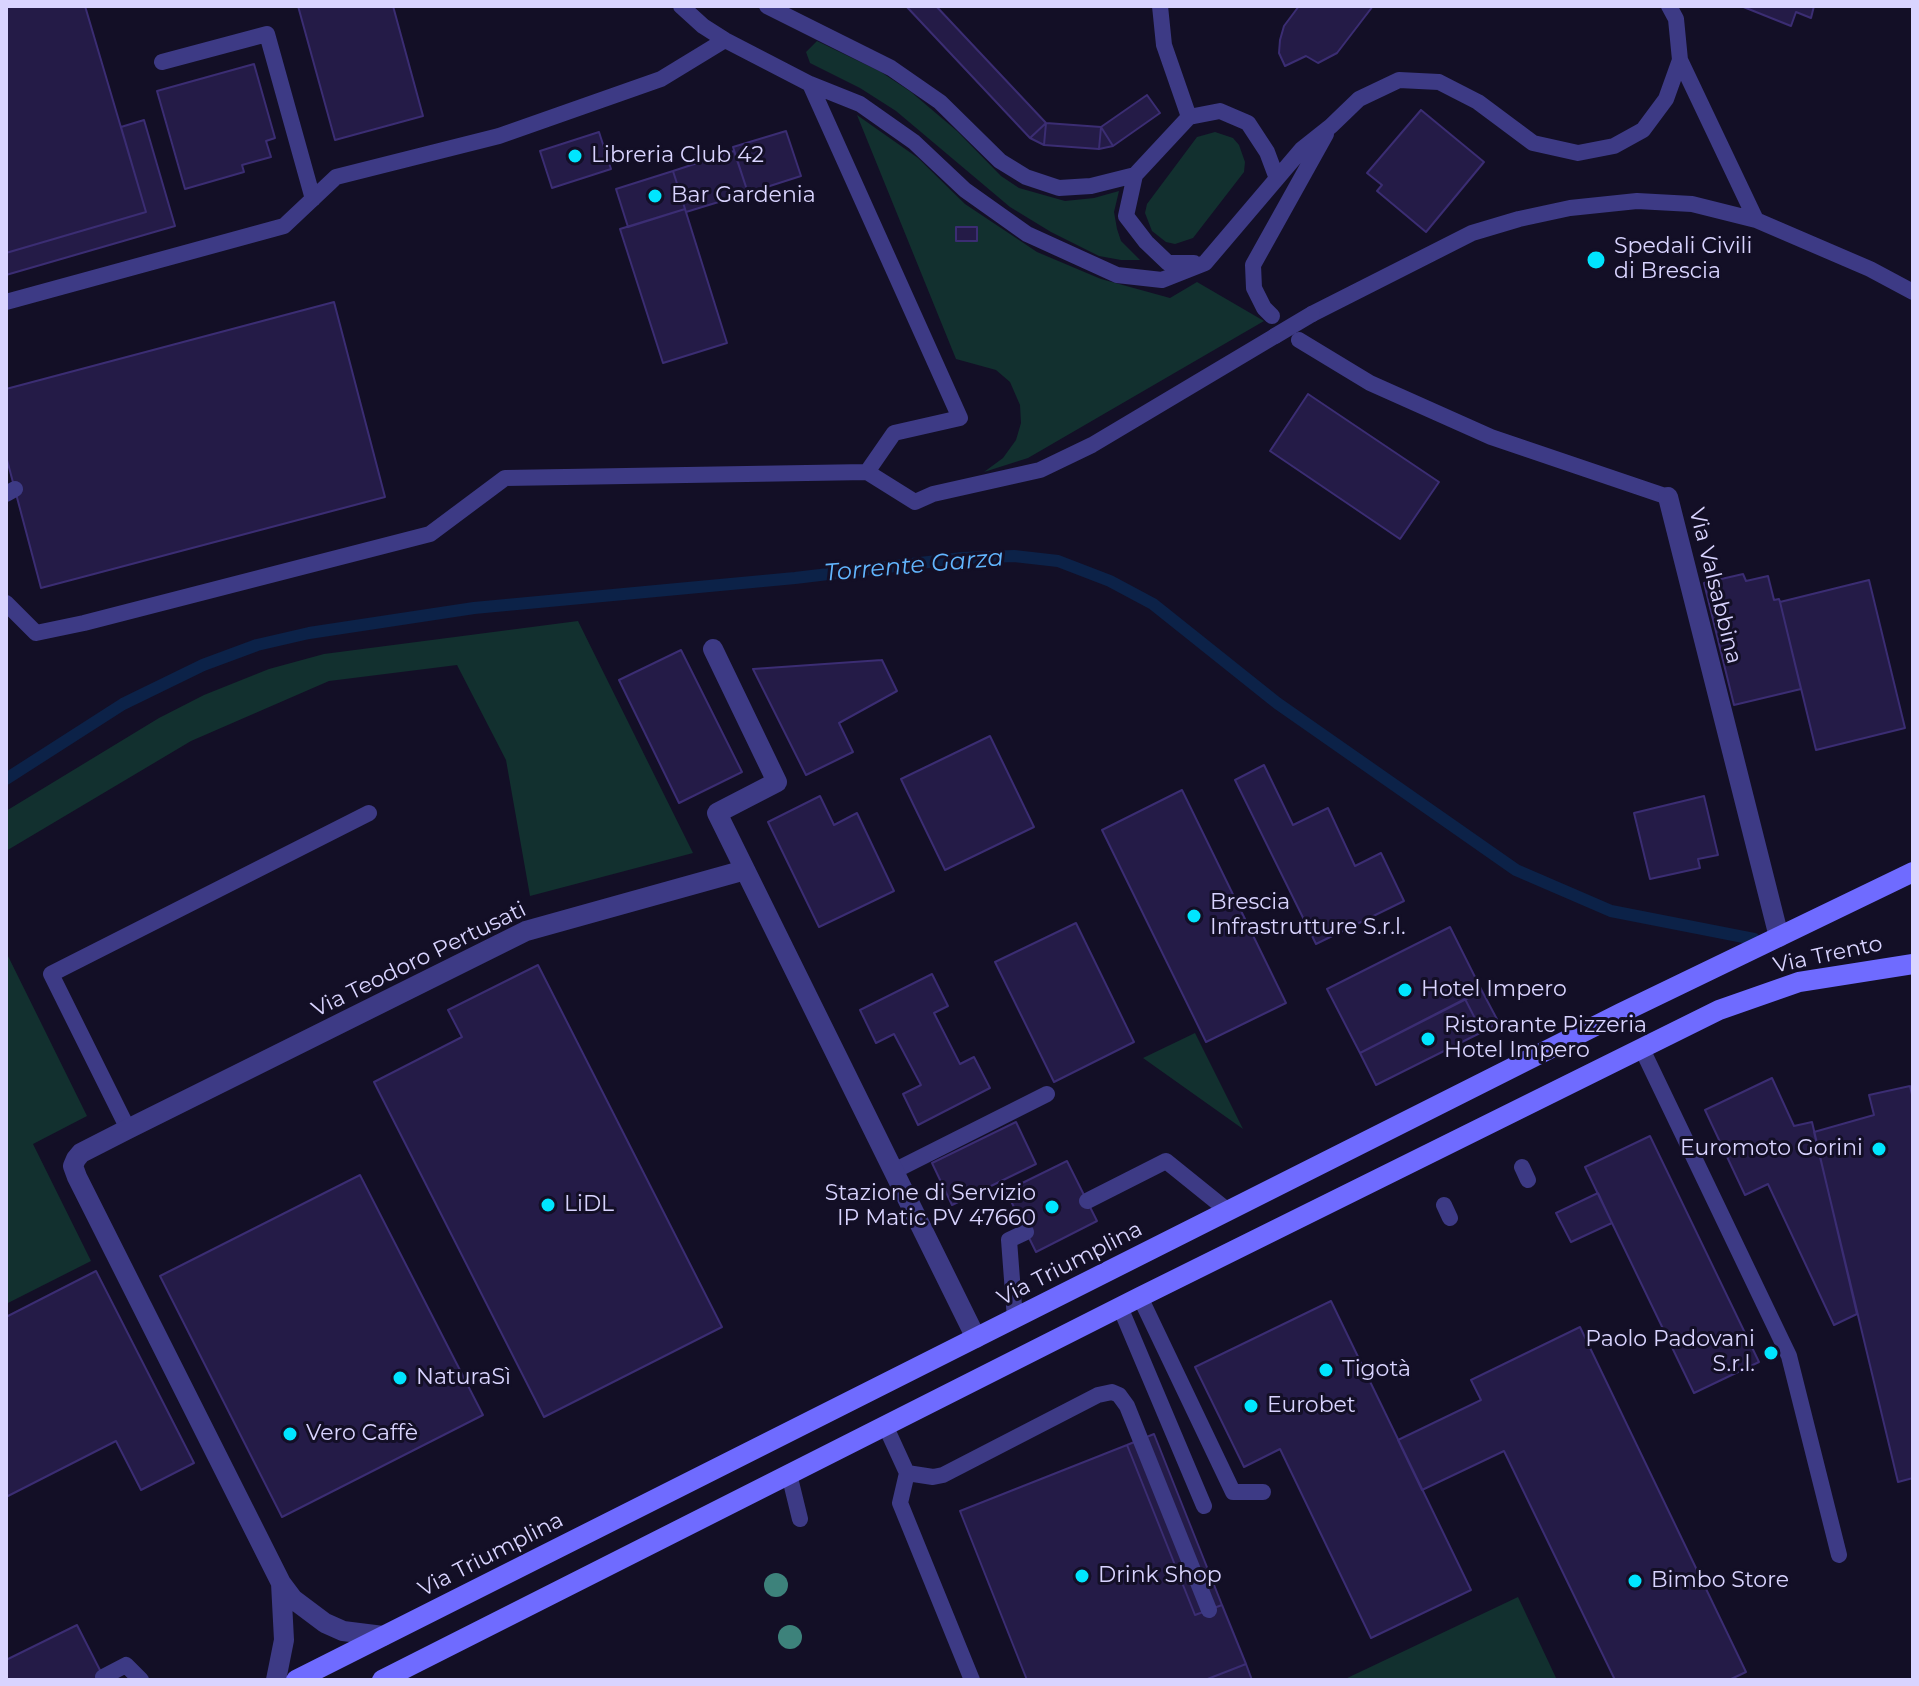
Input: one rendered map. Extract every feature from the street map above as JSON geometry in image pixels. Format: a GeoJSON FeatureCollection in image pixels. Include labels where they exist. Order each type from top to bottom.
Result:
{"type":"FeatureCollection","features":[{"type":"Feature","properties":{"kind":"main road","name":"Via Triumplina"},"geometry":{"type":"LineString","coordinates":[[296,1680],[1621,1013],[1913,872]]}},
{"type":"Feature","properties":{"kind":"main road","name":"Via Trento"},"geometry":{"type":"LineString","coordinates":[[1641,1047],[1752,997],[1799,982],[1913,964]]}},
{"type":"Feature","properties":{"kind":"main road"},"geometry":{"type":"LineString","coordinates":[[382,1680],[1641,1047]]}},
{"type":"Feature","properties":{"kind":"street","name":"Via Valsabbina"},"geometry":{"type":"LineString","coordinates":[[1668,497],[1779,937]]}},
{"type":"Feature","properties":{"kind":"street"},"geometry":{"type":"LineString","coordinates":[[713,649],[777,782],[717,813],[976,1338]]}},
{"type":"Feature","properties":{"kind":"street","name":"Via Teodoro Pertusati"},"geometry":{"type":"LineString","coordinates":[[128,1129],[526,931],[745,870]]}},
{"type":"Feature","properties":{"kind":"street"},"geometry":{"type":"LineString","coordinates":[[128,1129],[81,1153],[73,1166],[281,1583],[293,1599],[325,1623],[343,1631],[383,1636]]}},
{"type":"Feature","properties":{"kind":"street"},"geometry":{"type":"LineString","coordinates":[[276,1680],[284,1640],[281,1583]]}},
{"type":"Feature","properties":{"kind":"lane"},"geometry":{"type":"LineString","coordinates":[[681,6],[725,40],[810,84],[860,104],[903,134],[965,190],[1027,234],[1117,275],[1162,280],[1205,263],[1302,149],[1359,99],[1399,80],[1439,82],[1478,102],[1533,143],[1578,153],[1614,146],[1643,130],[1666,99],[1680,60]]}},
{"type":"Feature","properties":{"kind":"lane"},"geometry":{"type":"LineString","coordinates":[[767,6],[891,68],[940,102],[1000,161],[1026,177],[1059,188],[1091,186],[1135,175]]}},
{"type":"Feature","properties":{"kind":"lane"},"geometry":{"type":"LineString","coordinates":[[1160,6],[1164,45],[1189,117]]}},
{"type":"Feature","properties":{"kind":"lane"},"geometry":{"type":"LineString","coordinates":[[1669,6],[1676,19],[1680,60],[1756,220]]}},
{"type":"Feature","properties":{"kind":"lane"},"geometry":{"type":"LineString","coordinates":[[162,62],[267,34],[313,199]]}},
{"type":"Feature","properties":{"kind":"lane"},"geometry":{"type":"LineString","coordinates":[[6,302],[284,226],[336,177],[499,136],[661,79],[725,40]]}},
{"type":"Feature","properties":{"kind":"lane"},"geometry":{"type":"LineString","coordinates":[[810,84],[960,418],[894,433],[867,472]]}},
{"type":"Feature","properties":{"kind":"lane"},"geometry":{"type":"LineString","coordinates":[[1205,263],[1168,263],[1146,242],[1126,216],[1135,175],[1189,117],[1220,111],[1248,123],[1267,152],[1276,176]]}},
{"type":"Feature","properties":{"kind":"lane"},"geometry":{"type":"LineString","coordinates":[[1268,312],[1254,288],[1253,265],[1331,126]]}},
{"type":"Feature","properties":{"kind":"lane"},"geometry":{"type":"LineString","coordinates":[[6,603],[36,633],[84,623],[430,534],[505,478],[867,472],[915,502],[933,494],[1040,470],[1092,445],[1312,314],[1472,233],[1570,208],[1637,201],[1692,204],[1756,220],[1870,269],[1913,292]]}},
{"type":"Feature","properties":{"kind":"lane","name":"Via Valsabbina"},"geometry":{"type":"LineString","coordinates":[[1299,340],[1370,383],[1491,437],[1668,497]]}},
{"type":"Feature","properties":{"kind":"lane"},"geometry":{"type":"LineString","coordinates":[[128,1129],[51,974],[369,813]]}},
{"type":"Feature","properties":{"kind":"lane"},"geometry":{"type":"LineString","coordinates":[[1641,1047],[1789,1356],[1839,1555]]}},
{"type":"Feature","properties":{"kind":"lane"},"geometry":{"type":"LineString","coordinates":[[894,1171],[1047,1094]]}},
{"type":"Feature","properties":{"kind":"lane"},"geometry":{"type":"LineString","coordinates":[[1087,1201],[1166,1161],[1228,1211]]}},
{"type":"Feature","properties":{"kind":"lane"},"geometry":{"type":"LineString","coordinates":[[1015,1319],[1009,1240],[1026,1232]]}},
{"type":"Feature","properties":{"kind":"lane"},"geometry":{"type":"LineString","coordinates":[[1140,1297],[1233,1492],[1263,1492]]}},
{"type":"Feature","properties":{"kind":"lane"},"geometry":{"type":"LineString","coordinates":[[1120,1307],[1204,1506]]}},
{"type":"Feature","properties":{"kind":"lane"},"geometry":{"type":"LineString","coordinates":[[907,1473],[933,1477],[943,1475],[1098,1395],[1112,1392],[1119,1395],[1127,1406],[1209,1610]]}},
{"type":"Feature","properties":{"kind":"lane"},"geometry":{"type":"LineString","coordinates":[[885,1425],[907,1473],[900,1503],[972,1680]]}},
{"type":"Feature","properties":{"kind":"lane"},"geometry":{"type":"LineString","coordinates":[[789,1474],[800,1519]]}},
{"type":"Feature","properties":{"kind":"lane"},"geometry":{"type":"LineString","coordinates":[[103,1677],[126,1665],[141,1680]]}},
{"type":"Feature","properties":{"kind":"green space"},"geometry":{"type":"Polygon","coordinates":[[[817,41],[881,72],[911,92],[957,131],[1001,176],[1019,188],[1065,201],[1119,191],[1114,212],[1117,229],[1121,241],[1140,260],[1099,256],[1010,207],[896,111],[860,88],[810,63],[806,52],[817,41]]]}},
{"type":"Feature","properties":{"kind":"green space"},"geometry":{"type":"Polygon","coordinates":[[[857,115],[918,158],[965,204],[1037,252],[1101,279],[1170,298],[1197,282],[1264,321],[1028,458],[984,472],[1003,458],[1016,440],[1021,423],[1020,405],[1010,382],[996,370],[956,359],[857,115]]]}},
{"type":"Feature","properties":{"kind":"green space"},"geometry":{"type":"Polygon","coordinates":[[[1215,132],[1233,138],[1239,145],[1245,162],[1244,172],[1193,238],[1175,244],[1166,242],[1152,231],[1145,213],[1147,204],[1197,137],[1215,132]]]}},
{"type":"Feature","properties":{"kind":"green space"},"geometry":{"type":"Polygon","coordinates":[[[578,621],[693,853],[530,896],[506,760],[457,665],[329,681],[191,741],[6,851],[6,811],[159,718],[204,695],[269,669],[324,654],[578,621]]]}},
{"type":"Feature","properties":{"kind":"green space"},"geometry":{"type":"Polygon","coordinates":[[[6,952],[87,1116],[33,1144],[91,1261],[6,1304],[6,952]]]}},
{"type":"Feature","properties":{"kind":"green space"},"geometry":{"type":"Polygon","coordinates":[[[1195,1033],[1243,1129],[1143,1058],[1195,1033]]]}},
{"type":"Feature","properties":{"kind":"green space"},"geometry":{"type":"Polygon","coordinates":[[[1518,1597],[1557,1680],[1343,1680],[1518,1597]]]}},
{"type":"Feature","properties":{"kind":"building"},"geometry":{"type":"Polygon","coordinates":[[[6,6],[85,6],[146,212],[6,253],[6,6]]]}},
{"type":"Feature","properties":{"kind":"building"},"geometry":{"type":"Polygon","coordinates":[[[298,6],[393,6],[423,116],[335,140],[298,6]]]}},
{"type":"Feature","properties":{"kind":"building"},"geometry":{"type":"Polygon","coordinates":[[[906,6],[936,6],[1046,123],[1030,138],[906,6]]]}},
{"type":"Feature","properties":{"kind":"building"},"geometry":{"type":"Polygon","coordinates":[[[1299,6],[1373,6],[1337,53],[1318,63],[1306,56],[1285,66],[1279,53],[1280,40],[1284,26],[1299,6]]]}},
{"type":"Feature","properties":{"kind":"building"},"geometry":{"type":"Polygon","coordinates":[[[1741,6],[1814,6],[1811,18],[1796,12],[1791,26],[1741,6]]]}},
{"type":"Feature","properties":{"kind":"building"},"geometry":{"type":"Polygon","coordinates":[[[254,64],[275,138],[266,141],[271,157],[242,165],[244,172],[185,189],[157,91],[254,64]]]}},
{"type":"Feature","properties":{"kind":"building"},"geometry":{"type":"Polygon","coordinates":[[[1147,95],[1160,113],[1113,146],[1101,127],[1147,95]]]}},
{"type":"Feature","properties":{"kind":"building"},"geometry":{"type":"Polygon","coordinates":[[[1421,110],[1484,162],[1426,232],[1377,191],[1382,185],[1367,173],[1421,110]]]}},
{"type":"Feature","properties":{"kind":"building"},"geometry":{"type":"Polygon","coordinates":[[[144,120],[175,226],[6,275],[6,253],[146,212],[121,127],[144,120]]]}},
{"type":"Feature","properties":{"kind":"building"},"geometry":{"type":"Polygon","coordinates":[[[1046,123],[1044,145],[1030,138],[1046,123]]]}},
{"type":"Feature","properties":{"kind":"building"},"geometry":{"type":"Polygon","coordinates":[[[1046,123],[1101,127],[1099,149],[1044,145],[1046,123]]]}},
{"type":"Feature","properties":{"kind":"building"},"geometry":{"type":"Polygon","coordinates":[[[1101,127],[1113,146],[1099,149],[1101,127]]]}},
{"type":"Feature","properties":{"kind":"building"},"geometry":{"type":"Polygon","coordinates":[[[786,131],[801,176],[748,193],[733,147],[786,131]]]}},
{"type":"Feature","properties":{"kind":"building"},"geometry":{"type":"Polygon","coordinates":[[[599,132],[611,169],[552,188],[540,151],[599,132]]]}},
{"type":"Feature","properties":{"kind":"building"},"geometry":{"type":"Polygon","coordinates":[[[734,151],[748,193],[686,212],[673,171],[734,151]]]}},
{"type":"Feature","properties":{"kind":"building"},"geometry":{"type":"Polygon","coordinates":[[[673,171],[685,209],[628,227],[616,189],[673,171]]]}},
{"type":"Feature","properties":{"kind":"building"},"geometry":{"type":"Polygon","coordinates":[[[685,209],[727,343],[663,363],[620,229],[685,209]]]}},
{"type":"Feature","properties":{"kind":"building"},"geometry":{"type":"Polygon","coordinates":[[[956,227],[977,227],[977,241],[956,241],[956,227]]]}},
{"type":"Feature","properties":{"kind":"building"},"geometry":{"type":"Polygon","coordinates":[[[334,302],[385,497],[41,588],[6,456],[6,389],[334,302]]]}},
{"type":"Feature","properties":{"kind":"building"},"geometry":{"type":"Polygon","coordinates":[[[1308,394],[1439,482],[1400,539],[1270,451],[1308,394]]]}},
{"type":"Feature","properties":{"kind":"building"},"geometry":{"type":"Polygon","coordinates":[[[1743,574],[1746,581],[1768,576],[1774,600],[1779,599],[1780,602],[1801,689],[1734,705],[1704,583],[1743,574]]]}},
{"type":"Feature","properties":{"kind":"building"},"geometry":{"type":"Polygon","coordinates":[[[1869,580],[1905,728],[1816,750],[1780,602],[1869,580]]]}},
{"type":"Feature","properties":{"kind":"building"},"geometry":{"type":"Polygon","coordinates":[[[681,650],[742,772],[679,803],[619,680],[681,650]]]}},
{"type":"Feature","properties":{"kind":"building"},"geometry":{"type":"Polygon","coordinates":[[[882,660],[897,691],[839,723],[853,752],[806,775],[753,669],[882,660]]]}},
{"type":"Feature","properties":{"kind":"building"},"geometry":{"type":"Polygon","coordinates":[[[990,736],[1034,827],[945,870],[901,779],[990,736]]]}},
{"type":"Feature","properties":{"kind":"building"},"geometry":{"type":"Polygon","coordinates":[[[1264,765],[1293,825],[1328,808],[1355,866],[1381,853],[1404,901],[1316,944],[1235,780],[1264,765]]]}},
{"type":"Feature","properties":{"kind":"building","name":"Brescia Infrastrutture S.r.l."},"geometry":{"type":"Polygon","coordinates":[[[1182,790],[1286,1003],[1206,1042],[1102,830],[1182,790]]]}},
{"type":"Feature","properties":{"kind":"building"},"geometry":{"type":"Polygon","coordinates":[[[820,796],[834,825],[857,813],[894,891],[819,927],[768,822],[820,796]]]}},
{"type":"Feature","properties":{"kind":"building"},"geometry":{"type":"Polygon","coordinates":[[[1704,796],[1718,855],[1698,859],[1700,868],[1650,879],[1634,813],[1704,796]]]}},
{"type":"Feature","properties":{"kind":"building"},"geometry":{"type":"Polygon","coordinates":[[[1076,923],[1134,1042],[1054,1082],[995,962],[1076,923]]]}},
{"type":"Feature","properties":{"kind":"building","name":"Hotel Impero"},"geometry":{"type":"Polygon","coordinates":[[[1450,927],[1482,991],[1360,1053],[1327,989],[1450,927]]]}},
{"type":"Feature","properties":{"kind":"building","name":"LiDL"},"geometry":{"type":"Polygon","coordinates":[[[538,965],[722,1327],[544,1417],[374,1082],[462,1037],[448,1010],[538,965]]]}},
{"type":"Feature","properties":{"kind":"building"},"geometry":{"type":"Polygon","coordinates":[[[932,974],[948,1006],[934,1013],[960,1064],[974,1057],[990,1088],[918,1125],[903,1094],[921,1085],[894,1034],[876,1043],[860,1010],[932,974]]]}},
{"type":"Feature","properties":{"kind":"building"},"geometry":{"type":"Polygon","coordinates":[[[1482,991],[1499,1023],[1482,1032],[1465,999],[1482,991]]]}},
{"type":"Feature","properties":{"kind":"building"},"geometry":{"type":"Polygon","coordinates":[[[1465,999],[1482,1032],[1376,1085],[1360,1053],[1465,999]]]}},
{"type":"Feature","properties":{"kind":"building"},"geometry":{"type":"Polygon","coordinates":[[[1772,1078],[1794,1126],[1812,1122],[1857,1314],[1834,1325],[1768,1184],[1745,1195],[1705,1110],[1772,1078]]]}},
{"type":"Feature","properties":{"kind":"building"},"geometry":{"type":"Polygon","coordinates":[[[1910,1086],[1913,1099],[1913,1478],[1898,1482],[1814,1132],[1874,1115],[1869,1095],[1910,1086]]]}},
{"type":"Feature","properties":{"kind":"building"},"geometry":{"type":"Polygon","coordinates":[[[1016,1122],[1036,1164],[952,1205],[932,1163],[1016,1122]]]}},
{"type":"Feature","properties":{"kind":"building"},"geometry":{"type":"Polygon","coordinates":[[[1650,1136],[1759,1362],[1694,1393],[1585,1167],[1650,1136]]]}},
{"type":"Feature","properties":{"kind":"building"},"geometry":{"type":"Polygon","coordinates":[[[1067,1161],[1097,1221],[1036,1252],[1006,1191],[1067,1161]]]}},
{"type":"Feature","properties":{"kind":"building"},"geometry":{"type":"Polygon","coordinates":[[[360,1175],[483,1415],[282,1517],[160,1276],[360,1175]]]}},
{"type":"Feature","properties":{"kind":"building"},"geometry":{"type":"Polygon","coordinates":[[[1598,1193],[1612,1223],[1571,1242],[1556,1213],[1598,1193]]]}},
{"type":"Feature","properties":{"kind":"building"},"geometry":{"type":"Polygon","coordinates":[[[96,1271],[194,1463],[141,1490],[116,1441],[6,1497],[6,1317],[96,1271]]]}},
{"type":"Feature","properties":{"kind":"building"},"geometry":{"type":"Polygon","coordinates":[[[1331,1301],[1471,1590],[1371,1638],[1280,1449],[1244,1467],[1195,1367],[1331,1301]]]}},
{"type":"Feature","properties":{"kind":"building","name":"Bimbo Store"},"geometry":{"type":"Polygon","coordinates":[[[1580,1327],[1746,1672],[1729,1680],[1615,1680],[1504,1451],[1422,1490],[1398,1440],[1481,1400],[1471,1380],[1580,1327]]]}},
{"type":"Feature","properties":{"kind":"building"},"geometry":{"type":"Polygon","coordinates":[[[1154,1434],[1222,1605],[1195,1615],[1127,1445],[1154,1434]]]}},
{"type":"Feature","properties":{"kind":"building","name":"Drink Shop"},"geometry":{"type":"Polygon","coordinates":[[[1127,1445],[1195,1615],[1222,1605],[1246,1664],[1205,1680],[1027,1680],[960,1511],[1127,1445]]]}},
{"type":"Feature","properties":{"kind":"building"},"geometry":{"type":"Polygon","coordinates":[[[77,1625],[105,1680],[6,1680],[6,1660],[77,1625]]]}},
{"type":"Feature","properties":{"kind":"building"},"geometry":{"type":"Polygon","coordinates":[[[1246,1664],[1252,1680],[1205,1680],[1246,1664]]]}},
{"type":"Feature","properties":{"kind":"waterway","name":"Torrente Garza"},"geometry":{"type":"LineString","coordinates":[[6,779],[123,704],[203,665],[257,645],[309,633],[474,608],[795,578],[962,558],[1014,556],[1058,561],[1110,581],[1153,604],[1277,703],[1516,870],[1611,911],[1754,939]]}},
{"type":"Feature","properties":{"kind":"place","name":"Libreria Club 42"},"geometry":{"type":"Point","coordinates":[575,156]}},
{"type":"Feature","properties":{"kind":"place","name":"Bar Gardenia"},"geometry":{"type":"Point","coordinates":[655,196]}},
{"type":"Feature","properties":{"kind":"place","name":"Spedali Civili di Brescia"},"geometry":{"type":"Point","coordinates":[1596,260]}},
{"type":"Feature","properties":{"kind":"place","name":"Brescia Infrastrutture S.r.l."},"geometry":{"type":"Point","coordinates":[1194,916]}},
{"type":"Feature","properties":{"kind":"place","name":"Hotel Impero"},"geometry":{"type":"Point","coordinates":[1405,990]}},
{"type":"Feature","properties":{"kind":"place","name":"Ristorante Pizzeria Hotel Impero"},"geometry":{"type":"Point","coordinates":[1428,1039]}},
{"type":"Feature","properties":{"kind":"place","name":"Euromoto Gorini"},"geometry":{"type":"Point","coordinates":[1879,1149]}},
{"type":"Feature","properties":{"kind":"place","name":"LiDL"},"geometry":{"type":"Point","coordinates":[548,1205]}},
{"type":"Feature","properties":{"kind":"place","name":"Stazione di Servizio IP Matic PV 47660"},"geometry":{"type":"Point","coordinates":[1052,1207]}},
{"type":"Feature","properties":{"kind":"place","name":"Paolo Padovani S.r.l."},"geometry":{"type":"Point","coordinates":[1771,1353]}},
{"type":"Feature","properties":{"kind":"place","name":"Tigotà"},"geometry":{"type":"Point","coordinates":[1326,1370]}},
{"type":"Feature","properties":{"kind":"place","name":"NaturaSì"},"geometry":{"type":"Point","coordinates":[400,1378]}},
{"type":"Feature","properties":{"kind":"place","name":"Eurobet"},"geometry":{"type":"Point","coordinates":[1251,1406]}},
{"type":"Feature","properties":{"kind":"place","name":"Vero Caffè"},"geometry":{"type":"Point","coordinates":[290,1434]}},
{"type":"Feature","properties":{"kind":"place","name":"Drink Shop"},"geometry":{"type":"Point","coordinates":[1082,1576]}},
{"type":"Feature","properties":{"kind":"place","name":"Bimbo Store"},"geometry":{"type":"Point","coordinates":[1635,1581]}}]}
